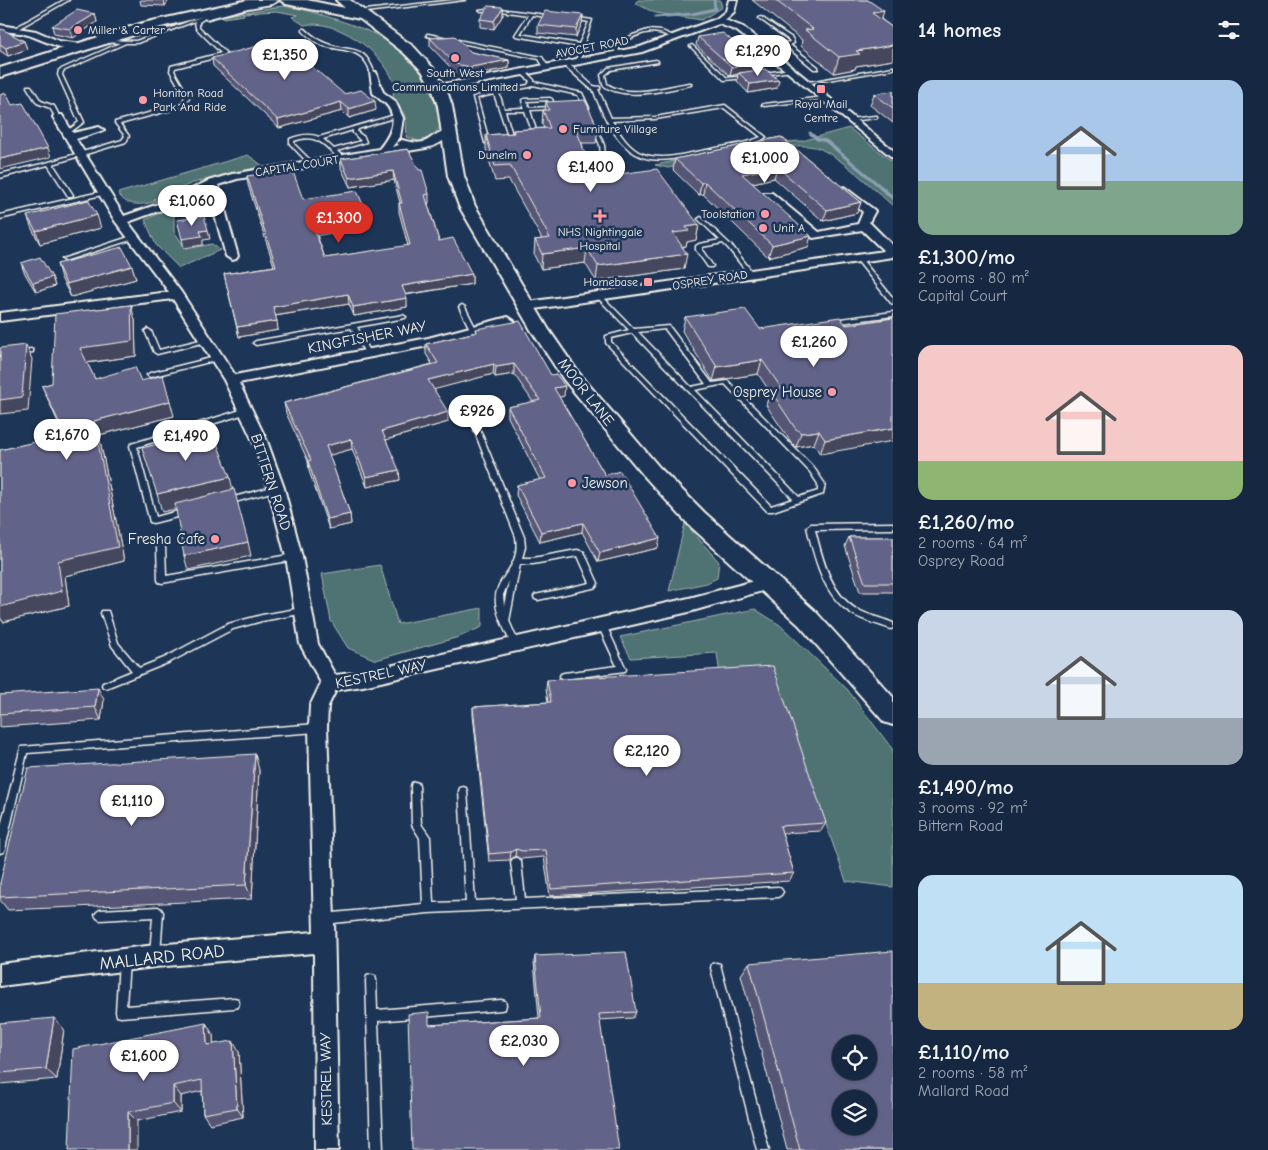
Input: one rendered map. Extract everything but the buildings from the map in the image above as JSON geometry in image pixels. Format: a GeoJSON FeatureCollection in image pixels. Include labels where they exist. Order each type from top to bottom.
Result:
{"type":"FeatureCollection","features":[{"type":"Feature","properties":{"kind":"main road"},"geometry":{"type":"LineString","coordinates":[[148,26],[211,0]]}},
{"type":"Feature","properties":{"kind":"main road"},"geometry":{"type":"LineString","coordinates":[[0,73],[57,49],[82,47],[148,26],[216,9],[268,1]]}},
{"type":"Feature","properties":{"kind":"main road","name":"MOOR LANE"},"geometry":{"type":"LineString","coordinates":[[292,1],[333,8],[353,7],[409,50],[427,69],[439,88],[447,120],[447,133],[456,176],[467,206],[571,376],[626,443],[682,504],[770,583],[844,658],[893,714]]}},
{"type":"Feature","properties":{"kind":"street"},"geometry":{"type":"LineString","coordinates":[[733,0],[730,12],[719,21],[740,29],[893,155]]}},
{"type":"Feature","properties":{"kind":"street"},"geometry":{"type":"LineString","coordinates":[[206,16],[268,1]]}},
{"type":"Feature","properties":{"kind":"street","name":"AVOCET ROAD"},"geometry":{"type":"LineString","coordinates":[[439,88],[622,54],[676,38],[719,21]]}},
{"type":"Feature","properties":{"kind":"street"},"geometry":{"type":"LineString","coordinates":[[0,28],[33,33],[57,49]]}},
{"type":"Feature","properties":{"kind":"street"},"geometry":{"type":"LineString","coordinates":[[372,74],[378,93],[391,103],[397,116],[395,137],[384,150]]}},
{"type":"Feature","properties":{"kind":"street","name":"BITTERN ROAD"},"geometry":{"type":"LineString","coordinates":[[58,117],[132,238],[177,295],[208,340],[232,380],[276,488],[294,557],[308,644],[330,683]]}},
{"type":"Feature","properties":{"kind":"street"},"geometry":{"type":"LineString","coordinates":[[69,135],[98,130]]}},
{"type":"Feature","properties":{"kind":"street","name":"CAPITAL COURT"},"geometry":{"type":"LineString","coordinates":[[121,221],[171,203],[212,183],[236,176],[342,160],[384,150],[430,144],[447,133]]}},
{"type":"Feature","properties":{"kind":"street"},"geometry":{"type":"LineString","coordinates":[[395,137],[404,144],[412,146]]}},
{"type":"Feature","properties":{"kind":"street"},"geometry":{"type":"LineString","coordinates":[[212,183],[232,256]]}},
{"type":"Feature","properties":{"kind":"street"},"geometry":{"type":"LineString","coordinates":[[838,185],[869,211],[863,222],[865,226],[893,253]]}},
{"type":"Feature","properties":{"kind":"street"},"geometry":{"type":"LineString","coordinates":[[768,194],[817,236],[865,226]]}},
{"type":"Feature","properties":{"kind":"street","name":"OSPREY ROAD"},"geometry":{"type":"LineString","coordinates":[[528,306],[893,253]]}},
{"type":"Feature","properties":{"kind":"street"},"geometry":{"type":"LineString","coordinates":[[0,317],[177,295]]}},
{"type":"Feature","properties":{"kind":"street","name":"KINGFISHER WAY"},"geometry":{"type":"LineString","coordinates":[[232,380],[474,331],[508,321]]}},
{"type":"Feature","properties":{"kind":"street","name":"KESTREL WAY"},"geometry":{"type":"LineString","coordinates":[[327,1150],[324,919],[318,728],[319,706],[330,683],[371,677],[602,625],[770,583]]}},
{"type":"Feature","properties":{"kind":"street","name":"MALLARD ROAD"},"geometry":{"type":"LineString","coordinates":[[0,975],[155,956],[324,942]]}},
{"type":"Feature","properties":{"kind":"lane"},"geometry":{"type":"LineString","coordinates":[[15,29],[67,0]]}},
{"type":"Feature","properties":{"kind":"lane"},"geometry":{"type":"LineString","coordinates":[[353,7],[463,0]]}},
{"type":"Feature","properties":{"kind":"lane"},"geometry":{"type":"LineString","coordinates":[[481,10],[493,9],[558,17]]}},
{"type":"Feature","properties":{"kind":"lane"},"geometry":{"type":"LineString","coordinates":[[530,14],[517,35],[580,46]]}},
{"type":"Feature","properties":{"kind":"lane"},"geometry":{"type":"LineString","coordinates":[[101,41],[136,42],[206,16]]}},
{"type":"Feature","properties":{"kind":"lane"},"geometry":{"type":"LineString","coordinates":[[0,176],[50,164],[79,153],[124,141],[127,136],[117,123],[184,105],[187,96],[172,71],[173,67],[224,54],[197,27],[197,22],[206,16]]}},
{"type":"Feature","properties":{"kind":"lane"},"geometry":{"type":"LineString","coordinates":[[567,18],[591,21],[580,46],[578,63]]}},
{"type":"Feature","properties":{"kind":"lane"},"geometry":{"type":"LineString","coordinates":[[761,18],[791,39],[792,43],[764,49]]}},
{"type":"Feature","properties":{"kind":"lane"},"geometry":{"type":"LineString","coordinates":[[304,30],[322,44],[358,51],[370,65],[372,74]]}},
{"type":"Feature","properties":{"kind":"lane"},"geometry":{"type":"LineString","coordinates":[[622,54],[616,50],[620,43],[652,30],[659,30],[676,38]]}},
{"type":"Feature","properties":{"kind":"lane"},"geometry":{"type":"LineString","coordinates":[[428,35],[540,58],[548,68]]}},
{"type":"Feature","properties":{"kind":"lane"},"geometry":{"type":"LineString","coordinates":[[69,135],[82,122],[60,75],[61,70],[125,42]]}},
{"type":"Feature","properties":{"kind":"lane"},"geometry":{"type":"LineString","coordinates":[[788,45],[816,68]]}},
{"type":"Feature","properties":{"kind":"lane"},"geometry":{"type":"LineString","coordinates":[[692,46],[726,79],[790,70]]}},
{"type":"Feature","properties":{"kind":"lane"},"geometry":{"type":"LineString","coordinates":[[608,88],[604,81],[604,72],[656,61]]}},
{"type":"Feature","properties":{"kind":"lane"},"geometry":{"type":"LineString","coordinates":[[567,65],[595,88],[608,120],[637,154],[651,157],[681,156],[764,137],[725,106],[655,118],[608,120]]}},
{"type":"Feature","properties":{"kind":"lane"},"geometry":{"type":"LineString","coordinates":[[758,68],[765,74]]}},
{"type":"Feature","properties":{"kind":"lane"},"geometry":{"type":"LineString","coordinates":[[805,83],[893,68]]}},
{"type":"Feature","properties":{"kind":"lane"},"geometry":{"type":"LineString","coordinates":[[524,73],[532,83],[580,94],[590,115]]}},
{"type":"Feature","properties":{"kind":"lane"},"geometry":{"type":"LineString","coordinates":[[520,141],[487,142],[475,97],[527,88],[532,83]]}},
{"type":"Feature","properties":{"kind":"lane"},"geometry":{"type":"LineString","coordinates":[[595,88],[608,88],[627,93],[688,84]]}},
{"type":"Feature","properties":{"kind":"lane"},"geometry":{"type":"LineString","coordinates":[[29,87],[39,102],[52,107],[58,117]]}},
{"type":"Feature","properties":{"kind":"lane"},"geometry":{"type":"LineString","coordinates":[[496,92],[512,141]]}},
{"type":"Feature","properties":{"kind":"lane"},"geometry":{"type":"LineString","coordinates":[[764,105],[824,98]]}},
{"type":"Feature","properties":{"kind":"lane"},"geometry":{"type":"LineString","coordinates":[[503,110],[527,110],[554,108],[550,99],[524,100],[527,110],[537,140],[529,140]]}},
{"type":"Feature","properties":{"kind":"lane"},"geometry":{"type":"LineString","coordinates":[[319,139],[397,116]]}},
{"type":"Feature","properties":{"kind":"lane"},"geometry":{"type":"LineString","coordinates":[[850,120],[875,117]]}},
{"type":"Feature","properties":{"kind":"lane"},"geometry":{"type":"LineString","coordinates":[[584,163],[599,160],[603,156],[602,145],[593,124]]}},
{"type":"Feature","properties":{"kind":"lane"},"geometry":{"type":"LineString","coordinates":[[333,151],[364,142],[354,132],[356,128]]}},
{"type":"Feature","properties":{"kind":"lane"},"geometry":{"type":"LineString","coordinates":[[312,164],[290,141],[306,135],[315,135],[342,160]]}},
{"type":"Feature","properties":{"kind":"lane"},"geometry":{"type":"LineString","coordinates":[[50,164],[70,195]]}},
{"type":"Feature","properties":{"kind":"lane"},"geometry":{"type":"LineString","coordinates":[[0,217],[104,193]]}},
{"type":"Feature","properties":{"kind":"lane"},"geometry":{"type":"LineString","coordinates":[[701,219],[724,241],[750,274]]}},
{"type":"Feature","properties":{"kind":"lane"},"geometry":{"type":"LineString","coordinates":[[66,259],[132,238]]}},
{"type":"Feature","properties":{"kind":"lane"},"geometry":{"type":"LineString","coordinates":[[710,266],[698,250],[698,246],[724,241]]}},
{"type":"Feature","properties":{"kind":"lane"},"geometry":{"type":"LineString","coordinates":[[858,258],[893,302]]}},
{"type":"Feature","properties":{"kind":"lane"},"geometry":{"type":"LineString","coordinates":[[600,297],[798,500]]}},
{"type":"Feature","properties":{"kind":"lane"},"geometry":{"type":"LineString","coordinates":[[462,307],[474,331]]}},
{"type":"Feature","properties":{"kind":"lane"},"geometry":{"type":"LineString","coordinates":[[826,323],[893,314]]}},
{"type":"Feature","properties":{"kind":"lane"},"geometry":{"type":"LineString","coordinates":[[256,343],[404,317]]}},
{"type":"Feature","properties":{"kind":"lane"},"geometry":{"type":"LineString","coordinates":[[353,326],[368,353]]}},
{"type":"Feature","properties":{"kind":"lane"},"geometry":{"type":"LineString","coordinates":[[690,389],[726,382],[812,470],[822,484],[821,492],[770,509],[608,342],[608,337],[632,331],[667,327],[710,385]]}},
{"type":"Feature","properties":{"kind":"lane"},"geometry":{"type":"LineString","coordinates":[[148,331],[156,352],[208,340]]}},
{"type":"Feature","properties":{"kind":"lane"},"geometry":{"type":"LineString","coordinates":[[0,354],[31,350]]}},
{"type":"Feature","properties":{"kind":"lane"},"geometry":{"type":"LineString","coordinates":[[150,375],[219,358]]}},
{"type":"Feature","properties":{"kind":"lane"},"geometry":{"type":"LineString","coordinates":[[192,510],[153,520],[133,446],[246,412]]}},
{"type":"Feature","properties":{"kind":"lane"},"geometry":{"type":"LineString","coordinates":[[477,430],[515,518],[520,537],[518,562],[503,582],[498,604],[516,644]]}},
{"type":"Feature","properties":{"kind":"lane"},"geometry":{"type":"LineString","coordinates":[[220,503],[276,488]]}},
{"type":"Feature","properties":{"kind":"lane"},"geometry":{"type":"LineString","coordinates":[[891,626],[849,608],[831,588],[818,555],[811,527],[893,526]]}},
{"type":"Feature","properties":{"kind":"lane"},"geometry":{"type":"LineString","coordinates":[[161,547],[162,580],[294,557]]}},
{"type":"Feature","properties":{"kind":"lane"},"geometry":{"type":"LineString","coordinates":[[518,562],[581,554],[594,583],[593,586],[538,597]]}},
{"type":"Feature","properties":{"kind":"lane"},"geometry":{"type":"LineString","coordinates":[[106,685],[167,660],[231,626],[302,611]]}},
{"type":"Feature","properties":{"kind":"lane"},"geometry":{"type":"LineString","coordinates":[[105,613],[115,644],[138,672]]}},
{"type":"Feature","properties":{"kind":"lane"},"geometry":{"type":"LineString","coordinates":[[564,676],[622,670],[602,625]]}},
{"type":"Feature","properties":{"kind":"lane"},"geometry":{"type":"LineString","coordinates":[[0,849],[24,750],[318,728]]}},
{"type":"Feature","properties":{"kind":"lane"},"geometry":{"type":"LineString","coordinates":[[415,786],[418,825],[425,837],[428,908]]}},
{"type":"Feature","properties":{"kind":"lane"},"geometry":{"type":"LineString","coordinates":[[463,791],[471,906]]}},
{"type":"Feature","properties":{"kind":"lane"},"geometry":{"type":"LineString","coordinates":[[516,862],[521,904]]}},
{"type":"Feature","properties":{"kind":"lane"},"geometry":{"type":"LineString","coordinates":[[324,919],[428,908],[778,892]]}},
{"type":"Feature","properties":{"kind":"lane"},"geometry":{"type":"LineString","coordinates":[[100,915],[158,912],[155,956]]}},
{"type":"Feature","properties":{"kind":"lane"},"geometry":{"type":"LineString","coordinates":[[124,960],[121,1012],[234,1002]]}},
{"type":"Feature","properties":{"kind":"lane"},"geometry":{"type":"LineString","coordinates":[[716,968],[763,1150]]}},
{"type":"Feature","properties":{"kind":"lane"},"geometry":{"type":"LineString","coordinates":[[371,980],[377,1150]]}},
{"type":"Feature","properties":{"kind":"lane"},"geometry":{"type":"LineString","coordinates":[[372,1016],[501,1005]]}},
{"type":"Feature","properties":{"kind":"green space"},"geometry":{"type":"Polygon","coordinates":[[[638,0],[720,0],[722,7],[702,20],[655,13],[635,3],[638,0]]]}},
{"type":"Feature","properties":{"kind":"green space"},"geometry":{"type":"Polygon","coordinates":[[[282,6],[338,20],[378,36],[394,45],[418,68],[427,84],[441,125],[437,131],[419,141],[406,137],[407,126],[405,116],[393,99],[394,82],[387,69],[368,48],[343,32],[317,24],[304,25],[292,17],[298,15],[277,11],[243,13],[244,15],[223,18],[221,16],[282,6]]]}},
{"type":"Feature","properties":{"kind":"green space"},"geometry":{"type":"Polygon","coordinates":[[[849,128],[893,162],[893,206],[841,161],[821,149],[809,146],[770,148],[668,168],[655,165],[767,143],[802,141],[849,128]]]}},
{"type":"Feature","properties":{"kind":"green space"},"geometry":{"type":"Polygon","coordinates":[[[248,155],[263,166],[193,183],[154,199],[157,201],[146,204],[130,203],[121,198],[118,193],[248,155]]]}},
{"type":"Feature","properties":{"kind":"green space"},"geometry":{"type":"Polygon","coordinates":[[[174,206],[174,231],[186,249],[212,244],[220,250],[179,268],[156,245],[145,220],[174,206]]]}},
{"type":"Feature","properties":{"kind":"green space"},"geometry":{"type":"Polygon","coordinates":[[[685,523],[719,562],[717,578],[707,583],[669,591],[685,523]]]}},
{"type":"Feature","properties":{"kind":"green space"},"geometry":{"type":"Polygon","coordinates":[[[380,565],[398,624],[482,608],[482,627],[459,637],[376,660],[348,648],[331,621],[322,574],[380,565]]]}},
{"type":"Feature","properties":{"kind":"green space"},"geometry":{"type":"Polygon","coordinates":[[[755,609],[780,625],[847,689],[893,750],[893,887],[846,881],[772,673],[720,675],[717,653],[631,658],[620,637],[755,609]]]}},
{"type":"Feature","properties":{"kind":"waterway"},"geometry":{"type":"LineString","coordinates":[[655,17],[692,14],[715,9],[714,0]]}},
{"type":"Feature","properties":{"kind":"waterway"},"geometry":{"type":"LineString","coordinates":[[810,133],[817,139],[826,141],[882,188]]}},
{"type":"Feature","properties":{"kind":"waterway"},"geometry":{"type":"LineString","coordinates":[[880,187],[893,198]]}},
{"type":"Feature","properties":{"kind":"place","name":"Miller & Carter"},"geometry":{"type":"Point","coordinates":[78,30]}},
{"type":"Feature","properties":{"kind":"place","name":"South West Communications Limited"},"geometry":{"type":"Point","coordinates":[455,58]}},
{"type":"Feature","properties":{"kind":"place","name":"Royal Mail Centre"},"geometry":{"type":"Point","coordinates":[821,89]}},
{"type":"Feature","properties":{"kind":"place","name":"Honiton Road Park And Ride"},"geometry":{"type":"Point","coordinates":[143,100]}},
{"type":"Feature","properties":{"kind":"place","name":"Furniture Village"},"geometry":{"type":"Point","coordinates":[563,129]}},
{"type":"Feature","properties":{"kind":"place","name":"Dunelm"},"geometry":{"type":"Point","coordinates":[527,155]}},
{"type":"Feature","properties":{"kind":"place","name":"Toolstation"},"geometry":{"type":"Point","coordinates":[765,214]}},
{"type":"Feature","properties":{"kind":"place","name":"NHS Nightingale Hospital"},"geometry":{"type":"Point","coordinates":[600,216]}},
{"type":"Feature","properties":{"kind":"place","name":"Unit A"},"geometry":{"type":"Point","coordinates":[763,228]}},
{"type":"Feature","properties":{"kind":"place","name":"Homebase"},"geometry":{"type":"Point","coordinates":[648,282]}},
{"type":"Feature","properties":{"kind":"place","name":"Osprey House"},"geometry":{"type":"Point","coordinates":[832,392]}},
{"type":"Feature","properties":{"kind":"place","name":"Jewson"},"geometry":{"type":"Point","coordinates":[572,483]}},
{"type":"Feature","properties":{"kind":"place","name":"Fresha Cafe"},"geometry":{"type":"Point","coordinates":[215,539]}}]}
